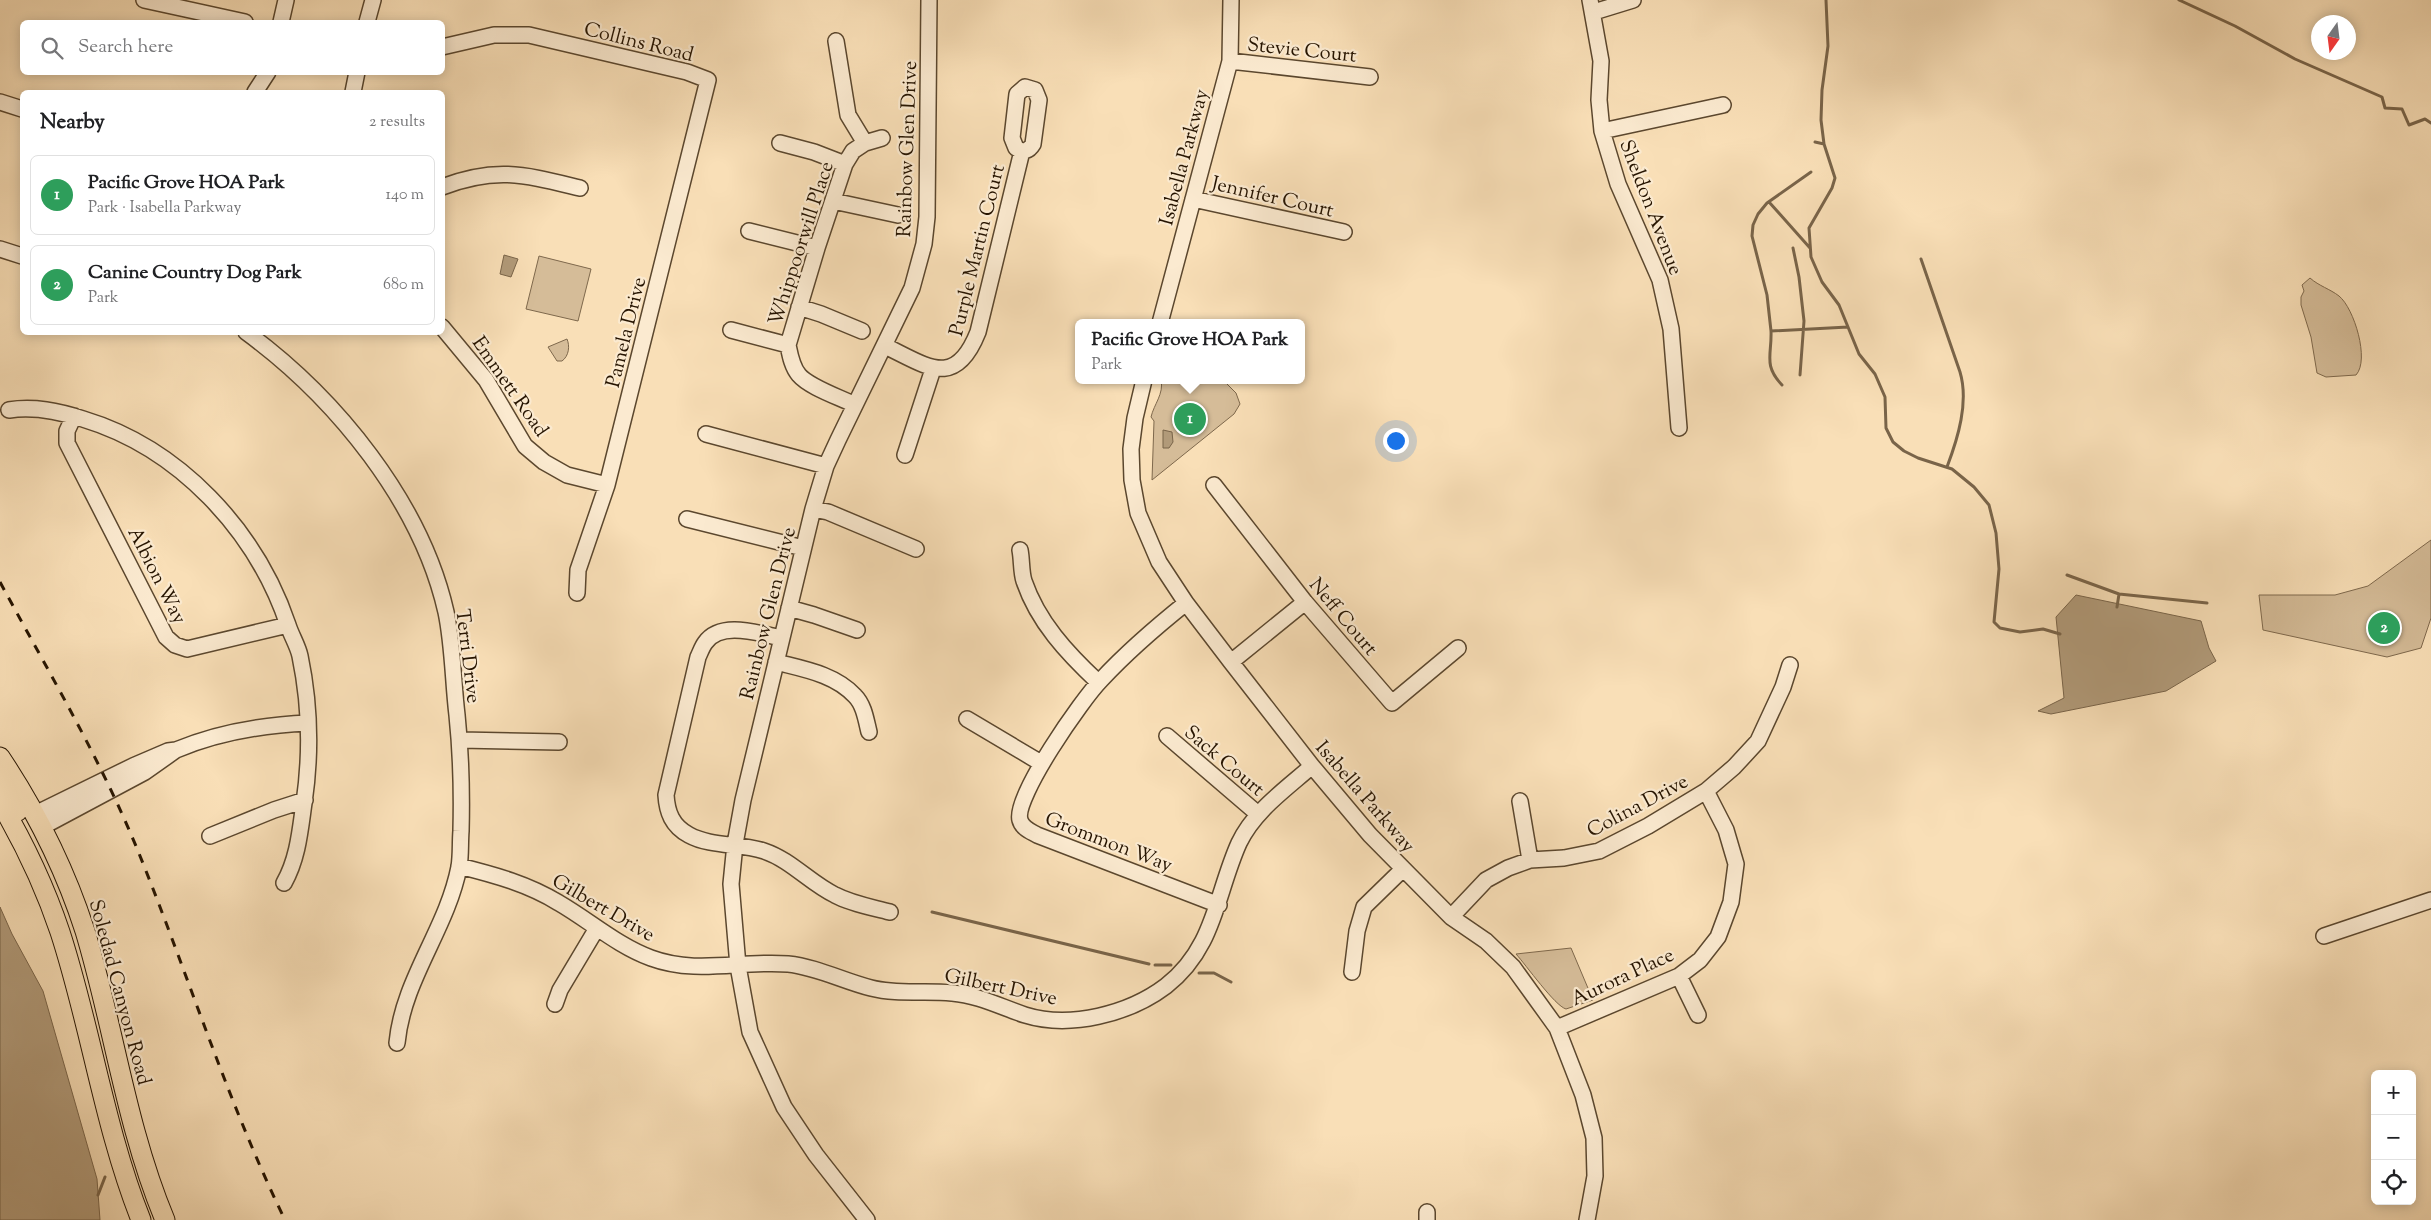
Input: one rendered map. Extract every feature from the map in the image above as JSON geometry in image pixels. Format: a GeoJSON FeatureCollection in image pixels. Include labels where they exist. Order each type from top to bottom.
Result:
{"type":"FeatureCollection","features":[{"type":"Feature","properties":{"kind":"main road","name":"Soledad Canyon Road"},"geometry":{"type":"LineString","coordinates":[[0,757],[38,820],[58,861],[84,930],[137,1143],[165,1220]]}},
{"type":"Feature","properties":{"kind":"main road"},"geometry":{"type":"LineString","coordinates":[[0,783],[30,826],[38,820]]}},
{"type":"Feature","properties":{"kind":"main road"},"geometry":{"type":"LineString","coordinates":[[0,802],[31,860],[60,931],[71,968],[112,1138],[141,1220]]}},
{"type":"Feature","properties":{"kind":"street"},"geometry":{"type":"LineString","coordinates":[[144,0],[236,20]]}},
{"type":"Feature","properties":{"kind":"street"},"geometry":{"type":"LineString","coordinates":[[282,20],[286,0]]}},
{"type":"Feature","properties":{"kind":"street"},"geometry":{"type":"LineString","coordinates":[[368,20],[373,0]]}},
{"type":"Feature","properties":{"kind":"street","name":"Rainbow Glen Drive"},"geometry":{"type":"LineString","coordinates":[[867,1220],[816,1156],[784,1107],[750,1032],[738,966],[731,884],[742,800],[813,508],[826,466],[912,288],[924,244],[928,192],[929,0]]}},
{"type":"Feature","properties":{"kind":"street","name":"Isabella Parkway"},"geometry":{"type":"LineString","coordinates":[[1161,319],[1230,61],[1231,0]]}},
{"type":"Feature","properties":{"kind":"street"},"geometry":{"type":"LineString","coordinates":[[1592,6],[1633,0]]}},
{"type":"Feature","properties":{"kind":"street","name":"Sheldon Avenue"},"geometry":{"type":"LineString","coordinates":[[1592,6],[1601,61],[1598,100],[1602,131],[1618,184],[1660,280],[1671,329],[1679,428]]}},
{"type":"Feature","properties":{"kind":"street","name":"Collins Road"},"geometry":{"type":"LineString","coordinates":[[445,46],[494,35],[529,35],[687,72],[708,80]]}},
{"type":"Feature","properties":{"kind":"street"},"geometry":{"type":"LineString","coordinates":[[836,40],[848,115],[865,143]]}},
{"type":"Feature","properties":{"kind":"street","name":"Stevie Court"},"geometry":{"type":"LineString","coordinates":[[1230,61],[1370,77]]}},
{"type":"Feature","properties":{"kind":"street"},"geometry":{"type":"LineString","coordinates":[[256,90],[266,75]]}},
{"type":"Feature","properties":{"kind":"street"},"geometry":{"type":"LineString","coordinates":[[353,90],[356,75]]}},
{"type":"Feature","properties":{"kind":"street","name":"Pamela Drive"},"geometry":{"type":"LineString","coordinates":[[577,593],[578,570],[606,485],[708,80]]}},
{"type":"Feature","properties":{"kind":"street"},"geometry":{"type":"LineString","coordinates":[[0,102],[20,107]]}},
{"type":"Feature","properties":{"kind":"street"},"geometry":{"type":"LineString","coordinates":[[1602,131],[1723,105]]}},
{"type":"Feature","properties":{"kind":"street","name":"Whippoorwill Place"},"geometry":{"type":"LineString","coordinates":[[855,405],[806,381],[798,374],[791,360],[788,345],[845,164],[853,151],[865,143],[882,138]]}},
{"type":"Feature","properties":{"kind":"street"},"geometry":{"type":"LineString","coordinates":[[780,142],[845,164]]}},
{"type":"Feature","properties":{"kind":"street","name":"Purple Martin Court"},"geometry":{"type":"LineString","coordinates":[[933,369],[946,369],[960,363],[973,346],[1022,151]]}},
{"type":"Feature","properties":{"kind":"street"},"geometry":{"type":"LineString","coordinates":[[445,186],[469,177],[505,174],[533,177],[580,188]]}},
{"type":"Feature","properties":{"kind":"street","name":"Jennifer Court"},"geometry":{"type":"LineString","coordinates":[[1193,199],[1344,232]]}},
{"type":"Feature","properties":{"kind":"street"},"geometry":{"type":"LineString","coordinates":[[833,201],[898,215]]}},
{"type":"Feature","properties":{"kind":"street"},"geometry":{"type":"LineString","coordinates":[[748,231],[817,248]]}},
{"type":"Feature","properties":{"kind":"street"},"geometry":{"type":"LineString","coordinates":[[0,249],[20,255]]}},
{"type":"Feature","properties":{"kind":"street"},"geometry":{"type":"LineString","coordinates":[[799,307],[822,314],[862,331]]}},
{"type":"Feature","properties":{"kind":"street"},"geometry":{"type":"LineString","coordinates":[[731,330],[788,345]]}},
{"type":"Feature","properties":{"kind":"street","name":"Emmett Road"},"geometry":{"type":"LineString","coordinates":[[445,331],[486,380],[525,446],[544,462],[568,475],[606,485]]}},
{"type":"Feature","properties":{"kind":"street","name":"Terri Drive"},"geometry":{"type":"LineString","coordinates":[[250,335],[313,388],[390,481],[431,563],[446,613],[460,740],[462,807],[460,866],[442,923],[410,988],[399,1023],[397,1043]]}},
{"type":"Feature","properties":{"kind":"street"},"geometry":{"type":"LineString","coordinates":[[885,346],[933,369],[904,455]]}},
{"type":"Feature","properties":{"kind":"street","name":"Isabella Parkway"},"geometry":{"type":"LineString","coordinates":[[1143,384],[1135,418],[1131,449],[1132,480],[1138,513],[1159,562],[1186,603],[1231,662],[1312,766],[1370,835],[1451,917],[1486,941],[1514,968],[1557,1028],[1583,1095],[1594,1138],[1595,1176],[1587,1220]]}},
{"type":"Feature","properties":{"kind":"street"},"geometry":{"type":"LineString","coordinates":[[9,410],[24,408],[74,416],[108,426],[145,444],[179,469],[209,497],[237,528],[268,576],[300,655],[308,723],[308,773],[304,800],[293,867],[284,883]]}},
{"type":"Feature","properties":{"kind":"street","name":"Albion Way"},"geometry":{"type":"LineString","coordinates":[[74,416],[67,431],[67,443],[166,637],[176,646],[187,650],[288,625]]}},
{"type":"Feature","properties":{"kind":"street"},"geometry":{"type":"LineString","coordinates":[[706,434],[826,466]]}},
{"type":"Feature","properties":{"kind":"street","name":"Neff Court"},"geometry":{"type":"LineString","coordinates":[[1214,485],[1305,602],[1392,703],[1458,648]]}},
{"type":"Feature","properties":{"kind":"street"},"geometry":{"type":"LineString","coordinates":[[813,508],[828,512],[916,550]]}},
{"type":"Feature","properties":{"kind":"street"},"geometry":{"type":"LineString","coordinates":[[687,519],[803,548]]}},
{"type":"Feature","properties":{"kind":"street"},"geometry":{"type":"LineString","coordinates":[[1020,550],[1024,580],[1042,619],[1068,654],[1098,682]]}},
{"type":"Feature","properties":{"kind":"street"},"geometry":{"type":"LineString","coordinates":[[1231,662],[1305,602]]}},
{"type":"Feature","properties":{"kind":"street","name":"Grommon Way"},"geometry":{"type":"LineString","coordinates":[[1186,603],[1135,645],[1098,682],[1041,763],[1019,813],[1020,822],[1026,829],[1219,905]]}},
{"type":"Feature","properties":{"kind":"street"},"geometry":{"type":"LineString","coordinates":[[789,608],[857,630]]}},
{"type":"Feature","properties":{"kind":"street"},"geometry":{"type":"LineString","coordinates":[[782,638],[749,631],[731,630],[714,635],[705,643],[698,658],[666,795],[667,811],[674,824],[689,835],[707,841],[735,844],[765,851],[834,895],[890,912]]}},
{"type":"Feature","properties":{"kind":"street"},"geometry":{"type":"LineString","coordinates":[[776,662],[814,672],[836,681],[855,696],[864,710],[869,732]]}},
{"type":"Feature","properties":{"kind":"street","name":"Colina Drive"},"geometry":{"type":"LineString","coordinates":[[1451,917],[1486,880],[1508,868],[1530,860],[1564,858],[1599,851],[1648,826],[1706,791],[1734,767],[1758,741],[1783,687],[1790,665]]}},
{"type":"Feature","properties":{"kind":"street"},"geometry":{"type":"LineString","coordinates":[[967,719],[1041,763]]}},
{"type":"Feature","properties":{"kind":"street"},"geometry":{"type":"LineString","coordinates":[[38,820],[144,772],[176,750],[203,739],[268,725],[308,723]]}},
{"type":"Feature","properties":{"kind":"street","name":"Sack Court"},"geometry":{"type":"LineString","coordinates":[[1167,736],[1258,814]]}},
{"type":"Feature","properties":{"kind":"street"},"geometry":{"type":"LineString","coordinates":[[460,740],[559,742]]}},
{"type":"Feature","properties":{"kind":"street","name":"Gilbert Drive"},"geometry":{"type":"LineString","coordinates":[[460,866],[529,887],[560,903],[638,952],[671,964],[695,968],[788,964],[817,969],[869,988],[888,992],[951,992],[984,1000],[1027,1016],[1051,1020],[1074,1020],[1106,1014],[1142,1002],[1166,985],[1193,956],[1207,934],[1219,905],[1240,841],[1258,814],[1312,766]]}},
{"type":"Feature","properties":{"kind":"street","name":"Aurora Place"},"geometry":{"type":"LineString","coordinates":[[1557,1028],[1679,976],[1700,960],[1718,937],[1731,902],[1736,864],[1726,830],[1706,791]]}},
{"type":"Feature","properties":{"kind":"street"},"geometry":{"type":"LineString","coordinates":[[210,836],[304,800]]}},
{"type":"Feature","properties":{"kind":"street"},"geometry":{"type":"LineString","coordinates":[[1520,801],[1530,860]]}},
{"type":"Feature","properties":{"kind":"street"},"geometry":{"type":"LineString","coordinates":[[1352,972],[1357,930],[1364,907],[1403,869]]}},
{"type":"Feature","properties":{"kind":"street"},"geometry":{"type":"LineString","coordinates":[[2324,936],[2431,900]]}},
{"type":"Feature","properties":{"kind":"street"},"geometry":{"type":"LineString","coordinates":[[555,1004],[560,990],[597,928]]}},
{"type":"Feature","properties":{"kind":"street"},"geometry":{"type":"LineString","coordinates":[[1679,976],[1698,1015]]}},
{"type":"Feature","properties":{"kind":"shaded area"},"geometry":{"type":"Polygon","coordinates":[[[504,255],[518,259],[511,277],[500,274],[504,255]]]}},
{"type":"Feature","properties":{"kind":"shaded area"},"geometry":{"type":"Polygon","coordinates":[[[539,256],[591,269],[578,321],[526,309],[539,256]]]}},
{"type":"Feature","properties":{"kind":"shaded area"},"geometry":{"type":"Polygon","coordinates":[[[2310,278],[2339,296],[2350,311],[2355,322],[2361,347],[2360,368],[2356,375],[2326,377],[2317,373],[2311,337],[2301,305],[2301,297],[2304,291],[2302,285],[2310,278]]]}},
{"type":"Feature","properties":{"kind":"shaded area"},"geometry":{"type":"Polygon","coordinates":[[[567,339],[569,348],[567,354],[562,361],[557,361],[548,347],[567,339]]]}},
{"type":"Feature","properties":{"kind":"shaded area"},"geometry":{"type":"Polygon","coordinates":[[[1227,384],[1236,393],[1240,404],[1234,414],[1152,480],[1154,421],[1151,417],[1162,385],[1227,384]]]}},
{"type":"Feature","properties":{"kind":"shaded area"},"geometry":{"type":"Polygon","coordinates":[[[1163,430],[1172,432],[1173,442],[1169,448],[1163,448],[1163,430]]]}},
{"type":"Feature","properties":{"kind":"shaded area"},"geometry":{"type":"Polygon","coordinates":[[[2431,540],[2431,618],[2421,648],[2387,657],[2263,630],[2259,595],[2335,595],[2368,586],[2431,540]]]}},
{"type":"Feature","properties":{"kind":"shaded area"},"geometry":{"type":"Polygon","coordinates":[[[2076,595],[2201,621],[2209,648],[2216,661],[2166,691],[2051,714],[2038,711],[2064,698],[2056,617],[2076,595]]]}},
{"type":"Feature","properties":{"kind":"shaded area"},"geometry":{"type":"Polygon","coordinates":[[[0,907],[12,934],[43,991],[97,1179],[100,1220],[0,1220],[0,907]]]}},
{"type":"Feature","properties":{"kind":"shaded area"},"geometry":{"type":"Polygon","coordinates":[[[1571,948],[1593,1000],[1566,1009],[1555,1001],[1516,954],[1571,948]]]}},
{"type":"Feature","properties":{"kind":"waterway"},"geometry":{"type":"LineString","coordinates":[[1826,0],[1828,46],[1822,90],[1821,120],[1824,144],[1835,178],[1832,188],[1809,228],[1811,257],[1822,282],[1839,305],[1859,354],[1875,374],[1885,397],[1886,428],[1893,442],[1904,451],[1918,458],[1952,469],[1974,487],[1989,505],[1996,533],[1999,569],[1994,622],[2000,628],[2020,632],[2043,629],[2060,634]]}},
{"type":"Feature","properties":{"kind":"waterway"},"geometry":{"type":"LineString","coordinates":[[2179,0],[2235,26],[2295,59],[2382,97],[2385,108],[2402,109],[2409,125],[2425,119],[2431,123]]}},
{"type":"Feature","properties":{"kind":"waterway"},"geometry":{"type":"LineString","coordinates":[[1815,142],[1824,144]]}},
{"type":"Feature","properties":{"kind":"waterway"},"geometry":{"type":"LineString","coordinates":[[1811,172],[1767,203],[1758,214],[1753,225],[1752,236],[1767,295],[1771,331],[1848,327]]}},
{"type":"Feature","properties":{"kind":"waterway"},"geometry":{"type":"LineString","coordinates":[[1769,202],[1810,248]]}},
{"type":"Feature","properties":{"kind":"waterway"},"geometry":{"type":"LineString","coordinates":[[1793,248],[1799,277],[1804,321],[1800,375]]}},
{"type":"Feature","properties":{"kind":"waterway"},"geometry":{"type":"LineString","coordinates":[[1921,259],[1960,372],[1962,384],[1963,408],[1961,420],[1947,467]]}},
{"type":"Feature","properties":{"kind":"waterway"},"geometry":{"type":"LineString","coordinates":[[1771,331],[1770,365],[1772,372],[1782,385]]}},
{"type":"Feature","properties":{"kind":"waterway"},"geometry":{"type":"LineString","coordinates":[[2067,575],[2119,594],[2117,607]]}},
{"type":"Feature","properties":{"kind":"waterway"},"geometry":{"type":"LineString","coordinates":[[2119,594],[2207,603]]}},
{"type":"Feature","properties":{"kind":"waterway"},"geometry":{"type":"LineString","coordinates":[[932,912],[1149,964]]}},
{"type":"Feature","properties":{"kind":"waterway"},"geometry":{"type":"LineString","coordinates":[[1155,965],[1171,965]]}},
{"type":"Feature","properties":{"kind":"waterway"},"geometry":{"type":"LineString","coordinates":[[1199,973],[1214,973],[1231,982]]}},
{"type":"Feature","properties":{"kind":"waterway"},"geometry":{"type":"LineString","coordinates":[[98,1195],[105,1177]]}},
{"type":"Feature","properties":{"kind":"railway"},"geometry":{"type":"LineString","coordinates":[[0,582],[73,715],[123,816],[156,897],[226,1083],[285,1220]]}},
{"type":"Feature","properties":{"kind":"place","name":"Pacific Grove HOA Park"},"geometry":{"type":"Point","coordinates":[1190,419]}},
{"type":"Feature","properties":{"kind":"place","name":"Canine Country Dog Park"},"geometry":{"type":"Point","coordinates":[2384,628]}}]}
